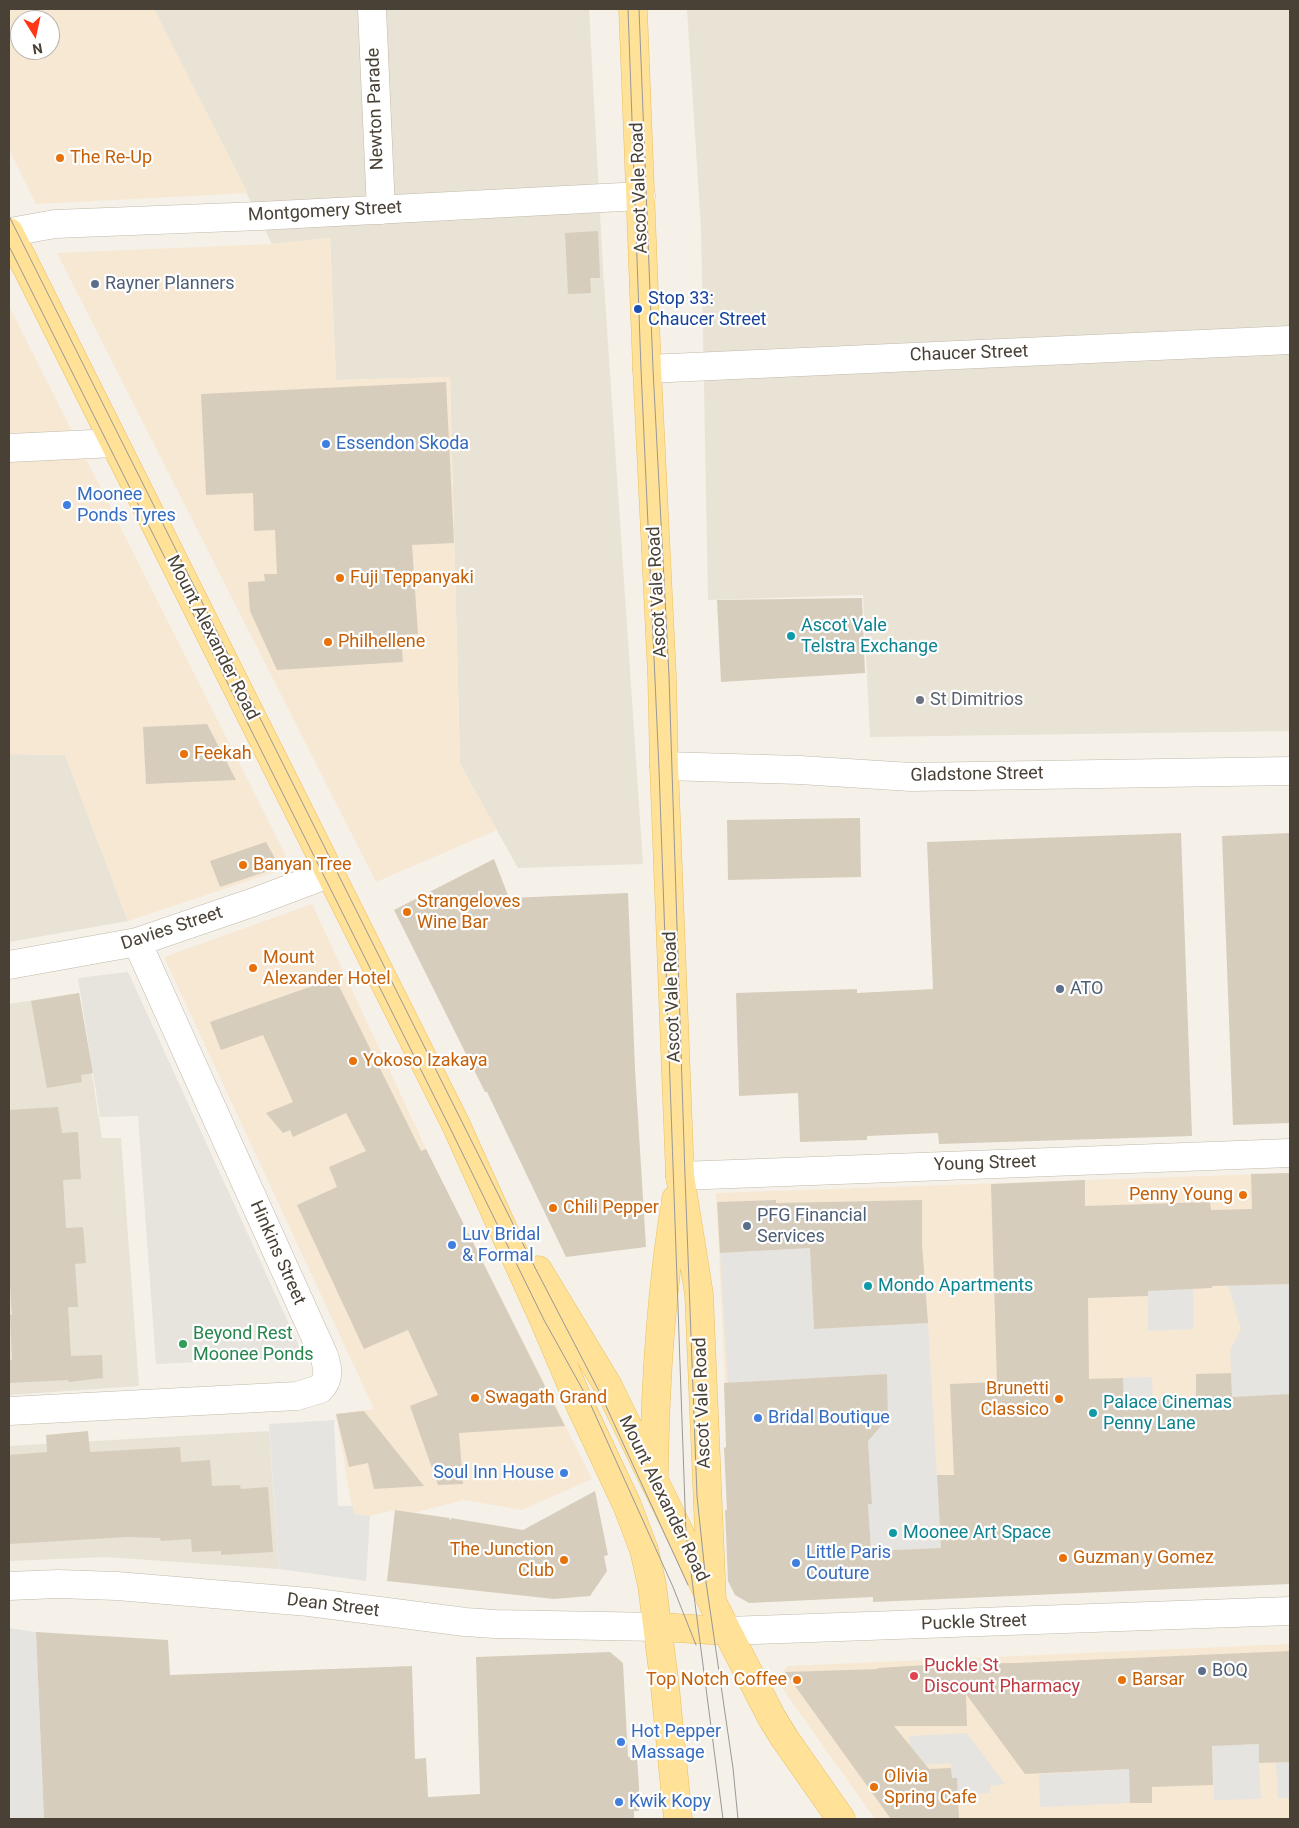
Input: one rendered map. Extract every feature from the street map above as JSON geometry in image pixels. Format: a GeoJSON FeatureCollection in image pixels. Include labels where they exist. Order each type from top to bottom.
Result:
{"type":"FeatureCollection","features":[{"type":"Feature","properties":{"kind":"main road","name":"Ascot Vale Road"},"geometry":{"type":"LineString","coordinates":[[633,9],[662,676],[680,1176],[699,1294],[712,1602]]}},
{"type":"Feature","properties":{"kind":"main road","name":"Mount Alexander Road"},"geometry":{"type":"LineString","coordinates":[[9,233],[456,1125],[631,1514],[646,1558],[657,1618],[678,1818]]}},
{"type":"Feature","properties":{"kind":"main road","name":"Mount Alexander Road"},"geometry":{"type":"LineString","coordinates":[[456,1125],[528,1254],[608,1386],[712,1602],[785,1740],[841,1819]]}},
{"type":"Feature","properties":{"kind":"main road","name":"Ascot Vale Road"},"geometry":{"type":"LineString","coordinates":[[657,1618],[654,1480],[655,1400],[663,1296],[680,1176]]}},
{"type":"Feature","properties":{"kind":"main road","name":"Puckle Street"},"geometry":{"type":"LineString","coordinates":[[657,1618],[727,1631]]}},
{"type":"Feature","properties":{"kind":"street","name":"Newton Parade"},"geometry":{"type":"LineString","coordinates":[[372,9],[381,210]]}},
{"type":"Feature","properties":{"kind":"street","name":"Montgomery Street"},"geometry":{"type":"LineString","coordinates":[[9,233],[54,224],[381,210],[641,196]]}},
{"type":"Feature","properties":{"kind":"street","name":"Chaucer Street"},"geometry":{"type":"LineString","coordinates":[[648,369],[1290,340]]}},
{"type":"Feature","properties":{"kind":"street"},"geometry":{"type":"LineString","coordinates":[[9,448],[114,443]]}},
{"type":"Feature","properties":{"kind":"street","name":"Gladstone Street"},"geometry":{"type":"LineString","coordinates":[[664,766],[800,770],[911,777],[1290,771]]}},
{"type":"Feature","properties":{"kind":"street","name":"Davies Street"},"geometry":{"type":"LineString","coordinates":[[9,966],[136,942],[254,902],[331,873]]}},
{"type":"Feature","properties":{"kind":"street","name":"Hinkins Street"},"geometry":{"type":"LineString","coordinates":[[9,1411],[297,1396],[320,1389],[327,1378],[328,1372],[324,1356],[136,942]]}},
{"type":"Feature","properties":{"kind":"street","name":"Young Street"},"geometry":{"type":"LineString","coordinates":[[680,1176],[1290,1153]]}},
{"type":"Feature","properties":{"kind":"street","name":"Dean Street"},"geometry":{"type":"LineString","coordinates":[[9,1586],[58,1584],[117,1586],[309,1602],[485,1624],[657,1618]]}},
{"type":"Feature","properties":{"kind":"street","name":"Puckle Street"},"geometry":{"type":"LineString","coordinates":[[727,1631],[1290,1611]]}},
{"type":"Feature","properties":{"kind":"shaded area"},"geometry":{"type":"Polygon","coordinates":[[[9,9],[154,9],[248,193],[36,204],[9,149],[9,9]]]}},
{"type":"Feature","properties":{"kind":"shaded area"},"geometry":{"type":"Polygon","coordinates":[[[154,9],[589,9],[603,269],[643,864],[518,868],[460,764],[450,377],[336,380],[330,238],[272,244],[154,9]]]}},
{"type":"Feature","properties":{"kind":"shaded area"},"geometry":{"type":"Polygon","coordinates":[[[687,9],[1290,9],[1290,731],[870,737],[863,595],[708,600],[701,228],[687,9]]]}},
{"type":"Feature","properties":{"kind":"shaded area"},"geometry":{"type":"Polygon","coordinates":[[[330,238],[336,380],[450,377],[460,764],[497,830],[376,882],[57,253],[272,244],[330,238]]]}},
{"type":"Feature","properties":{"kind":"shaded area"},"geometry":{"type":"Polygon","coordinates":[[[9,306],[286,856],[284,869],[128,921],[65,755],[9,754],[9,306]]]}},
{"type":"Feature","properties":{"kind":"shaded area"},"geometry":{"type":"Polygon","coordinates":[[[9,754],[65,755],[128,921],[9,942],[9,754]]]}},
{"type":"Feature","properties":{"kind":"shaded area"},"geometry":{"type":"Polygon","coordinates":[[[312,904],[426,1149],[592,1479],[522,1510],[464,1500],[413,1513],[395,1510],[370,1516],[353,1514],[336,1414],[374,1409],[164,957],[312,904]]]}},
{"type":"Feature","properties":{"kind":"shaded area"},"geometry":{"type":"Polygon","coordinates":[[[128,972],[304,1357],[156,1364],[138,1116],[100,1117],[78,978],[128,972]]]}},
{"type":"Feature","properties":{"kind":"shaded area"},"geometry":{"type":"Polygon","coordinates":[[[79,993],[102,1138],[121,1138],[139,1386],[9,1395],[9,1004],[79,993]]]}},
{"type":"Feature","properties":{"kind":"shaded area"},"geometry":{"type":"Polygon","coordinates":[[[1290,1173],[1290,1575],[748,1594],[735,1586],[716,1193],[1290,1173]]]}},
{"type":"Feature","properties":{"kind":"shaded area"},"geometry":{"type":"Polygon","coordinates":[[[810,1248],[814,1329],[928,1323],[941,1548],[871,1551],[868,1504],[872,1504],[868,1441],[888,1418],[887,1374],[728,1383],[720,1253],[810,1248]]]}},
{"type":"Feature","properties":{"kind":"shaded area"},"geometry":{"type":"Polygon","coordinates":[[[1290,1284],[1290,1394],[1265,1396],[1234,1437],[1230,1351],[1241,1329],[1228,1285],[1290,1284]]]}},
{"type":"Feature","properties":{"kind":"shaded area"},"geometry":{"type":"Polygon","coordinates":[[[1193,1289],[1194,1329],[1148,1331],[1148,1290],[1193,1289]]]}},
{"type":"Feature","properties":{"kind":"shaded area"},"geometry":{"type":"Polygon","coordinates":[[[1152,1377],[1155,1454],[1127,1455],[1123,1378],[1152,1377]]]}},
{"type":"Feature","properties":{"kind":"shaded area"},"geometry":{"type":"Polygon","coordinates":[[[334,1420],[338,1506],[353,1506],[354,1514],[370,1516],[366,1581],[279,1569],[269,1424],[334,1420]]]}},
{"type":"Feature","properties":{"kind":"shaded area"},"geometry":{"type":"Polygon","coordinates":[[[269,1431],[279,1569],[105,1557],[9,1561],[9,1446],[269,1431]]]}},
{"type":"Feature","properties":{"kind":"shaded area"},"geometry":{"type":"Polygon","coordinates":[[[9,1628],[36,1632],[44,1819],[9,1819],[9,1628]]]}},
{"type":"Feature","properties":{"kind":"shaded area"},"geometry":{"type":"Polygon","coordinates":[[[1290,1644],[1290,1819],[875,1819],[777,1681],[787,1666],[1290,1644]]]}},
{"type":"Feature","properties":{"kind":"shaded area"},"geometry":{"type":"Polygon","coordinates":[[[967,1733],[1005,1784],[990,1786],[990,1793],[957,1795],[952,1778],[951,1763],[910,1766],[909,1736],[967,1733]]]}},
{"type":"Feature","properties":{"kind":"shaded area"},"geometry":{"type":"Polygon","coordinates":[[[1243,1737],[1244,1745],[1263,1744],[1259,1761],[1261,1799],[1214,1800],[1212,1738],[1243,1737]]]}},
{"type":"Feature","properties":{"kind":"shaded area"},"geometry":{"type":"Polygon","coordinates":[[[1276,1762],[1290,1762],[1290,1798],[1278,1798],[1276,1762]]]}},
{"type":"Feature","properties":{"kind":"shaded area"},"geometry":{"type":"Polygon","coordinates":[[[1129,1769],[1130,1803],[1040,1807],[1039,1774],[1129,1769]]]}},
{"type":"Feature","properties":{"kind":"building"},"geometry":{"type":"Polygon","coordinates":[[[598,231],[600,278],[590,278],[591,293],[568,294],[565,233],[598,231]]]}},
{"type":"Feature","properties":{"kind":"building","name":"Essendon Skoda"},"geometry":{"type":"Polygon","coordinates":[[[446,382],[454,543],[412,545],[418,634],[401,635],[403,662],[277,670],[250,611],[248,582],[265,581],[264,574],[277,574],[275,530],[254,531],[253,493],[206,495],[201,394],[446,382]]]}},
{"type":"Feature","properties":{"kind":"building","name":"Ascot Vale Telstra Exchange"},"geometry":{"type":"Polygon","coordinates":[[[862,598],[865,673],[721,682],[717,600],[862,598]]]}},
{"type":"Feature","properties":{"kind":"building","name":"Feekah"},"geometry":{"type":"Polygon","coordinates":[[[207,724],[236,780],[146,784],[143,727],[207,724]]]}},
{"type":"Feature","properties":{"kind":"building"},"geometry":{"type":"Polygon","coordinates":[[[860,818],[861,877],[728,880],[727,820],[860,818]]]}},
{"type":"Feature","properties":{"kind":"building","name":"ATO"},"geometry":{"type":"Polygon","coordinates":[[[1181,833],[1192,1136],[939,1144],[938,1133],[867,1136],[867,1140],[800,1142],[798,1093],[739,1096],[736,993],[857,989],[857,993],[933,989],[927,842],[1181,833]]]}},
{"type":"Feature","properties":{"kind":"building"},"geometry":{"type":"Polygon","coordinates":[[[1290,833],[1290,1123],[1233,1125],[1222,836],[1290,833]]]}},
{"type":"Feature","properties":{"kind":"building","name":"Banyan Tree"},"geometry":{"type":"Polygon","coordinates":[[[266,842],[280,867],[220,887],[210,861],[266,842]]]}},
{"type":"Feature","properties":{"kind":"building"},"geometry":{"type":"Polygon","coordinates":[[[494,859],[509,898],[628,893],[635,1069],[646,1247],[566,1257],[487,1092],[485,1092],[394,910],[494,859]]]}},
{"type":"Feature","properties":{"kind":"building"},"geometry":{"type":"Polygon","coordinates":[[[335,978],[421,1151],[426,1149],[565,1426],[459,1433],[463,1484],[438,1485],[410,1406],[438,1395],[408,1330],[364,1349],[297,1205],[337,1187],[329,1167],[366,1151],[346,1113],[293,1137],[290,1130],[283,1133],[266,1113],[293,1102],[263,1035],[221,1050],[210,1022],[335,978]]]}},
{"type":"Feature","properties":{"kind":"building"},"geometry":{"type":"Polygon","coordinates":[[[79,993],[93,1073],[81,1075],[82,1082],[47,1088],[31,1001],[79,993]]]}},
{"type":"Feature","properties":{"kind":"building"},"geometry":{"type":"Polygon","coordinates":[[[58,1107],[62,1133],[78,1132],[81,1179],[63,1180],[66,1228],[83,1227],[86,1263],[75,1264],[78,1307],[68,1307],[71,1356],[102,1355],[103,1378],[69,1382],[68,1380],[10,1383],[9,1360],[12,1360],[10,1315],[12,1315],[9,1268],[9,1110],[58,1107]]]}},
{"type":"Feature","properties":{"kind":"building"},"geometry":{"type":"Polygon","coordinates":[[[1290,1173],[1290,1284],[1212,1286],[1212,1288],[1148,1291],[1148,1296],[1088,1298],[1089,1379],[1123,1378],[1124,1402],[1196,1397],[1196,1374],[1231,1373],[1232,1397],[1290,1394],[1290,1584],[873,1602],[873,1597],[749,1603],[735,1595],[728,1581],[725,1510],[727,1510],[724,1448],[726,1447],[724,1383],[887,1374],[888,1418],[868,1441],[872,1504],[868,1504],[871,1551],[941,1548],[937,1475],[954,1475],[950,1384],[997,1382],[991,1184],[1085,1180],[1085,1206],[1210,1202],[1211,1210],[1252,1209],[1251,1174],[1290,1173]]]}},
{"type":"Feature","properties":{"kind":"building","name":"Mondo Apartments"},"geometry":{"type":"Polygon","coordinates":[[[776,1200],[776,1203],[922,1200],[922,1244],[928,1323],[814,1329],[810,1248],[720,1253],[717,1202],[776,1200]]]}},
{"type":"Feature","properties":{"kind":"building"},"geometry":{"type":"Polygon","coordinates":[[[364,1411],[424,1486],[374,1489],[368,1463],[349,1467],[336,1414],[364,1411]]]}},
{"type":"Feature","properties":{"kind":"building"},"geometry":{"type":"Polygon","coordinates":[[[88,1431],[90,1452],[180,1447],[181,1462],[210,1460],[212,1486],[240,1485],[241,1489],[268,1487],[273,1552],[221,1555],[221,1551],[192,1552],[191,1539],[161,1541],[160,1538],[128,1537],[9,1544],[9,1455],[47,1452],[46,1435],[88,1431]]]}},
{"type":"Feature","properties":{"kind":"building"},"geometry":{"type":"Polygon","coordinates":[[[595,1491],[608,1555],[604,1556],[607,1571],[590,1596],[554,1599],[387,1581],[395,1510],[449,1518],[451,1521],[451,1518],[523,1530],[595,1491]]]}},
{"type":"Feature","properties":{"kind":"building"},"geometry":{"type":"Polygon","coordinates":[[[36,1632],[168,1640],[170,1675],[412,1666],[415,1759],[426,1758],[428,1797],[480,1794],[476,1657],[610,1652],[623,1663],[628,1757],[637,1757],[639,1811],[634,1811],[634,1819],[44,1819],[36,1632]]]}},
{"type":"Feature","properties":{"kind":"building"},"geometry":{"type":"Polygon","coordinates":[[[1290,1651],[1290,1762],[1259,1763],[1259,1744],[1212,1746],[1213,1785],[1152,1787],[1152,1803],[1130,1803],[1129,1769],[1025,1774],[966,1694],[967,1726],[894,1726],[929,1769],[951,1768],[952,1778],[957,1778],[959,1819],[891,1819],[785,1672],[878,1669],[944,1664],[1016,1663],[1290,1651]]]}},
{"type":"Feature","properties":{"kind":"tram line"},"geometry":{"type":"LineString","coordinates":[[628,9],[641,369],[659,769],[686,1534],[723,1819]]}},
{"type":"Feature","properties":{"kind":"tram line"},"geometry":{"type":"LineString","coordinates":[[639,9],[653,369],[669,676],[697,1496],[706,1582],[733,1768],[738,1819]]}},
{"type":"Feature","properties":{"kind":"tram line"},"geometry":{"type":"LineString","coordinates":[[9,216],[528,1254],[600,1393],[688,1585]]}},
{"type":"Feature","properties":{"kind":"tram line"},"geometry":{"type":"LineString","coordinates":[[9,246],[544,1320],[589,1401],[673,1587],[696,1645]]}},
{"type":"Feature","properties":{"kind":"place","name":"The Re-Up"},"geometry":{"type":"Point","coordinates":[60,158]}},
{"type":"Feature","properties":{"kind":"place","name":"Rayner Planners"},"geometry":{"type":"Point","coordinates":[95,284]}},
{"type":"Feature","properties":{"kind":"place","name":"Stop 33: Chaucer Street"},"geometry":{"type":"Point","coordinates":[638,309]}},
{"type":"Feature","properties":{"kind":"place","name":"Essendon Skoda"},"geometry":{"type":"Point","coordinates":[326,444]}},
{"type":"Feature","properties":{"kind":"place","name":"Moonee Ponds Tyres"},"geometry":{"type":"Point","coordinates":[67,505]}},
{"type":"Feature","properties":{"kind":"place","name":"Fuji Teppanyaki"},"geometry":{"type":"Point","coordinates":[340,578]}},
{"type":"Feature","properties":{"kind":"place","name":"Ascot Vale Telstra Exchange"},"geometry":{"type":"Point","coordinates":[791,636]}},
{"type":"Feature","properties":{"kind":"place","name":"Philhellene"},"geometry":{"type":"Point","coordinates":[328,642]}},
{"type":"Feature","properties":{"kind":"place","name":"St Dimitrios"},"geometry":{"type":"Point","coordinates":[920,700]}},
{"type":"Feature","properties":{"kind":"place","name":"Feekah"},"geometry":{"type":"Point","coordinates":[184,754]}},
{"type":"Feature","properties":{"kind":"place","name":"Banyan Tree"},"geometry":{"type":"Point","coordinates":[243,865]}},
{"type":"Feature","properties":{"kind":"place","name":"Strangeloves Wine Bar"},"geometry":{"type":"Point","coordinates":[407,912]}},
{"type":"Feature","properties":{"kind":"place","name":"Mount Alexander Hotel"},"geometry":{"type":"Point","coordinates":[253,968]}},
{"type":"Feature","properties":{"kind":"place","name":"ATO"},"geometry":{"type":"Point","coordinates":[1060,989]}},
{"type":"Feature","properties":{"kind":"place","name":"Yokoso Izakaya"},"geometry":{"type":"Point","coordinates":[353,1061]}},
{"type":"Feature","properties":{"kind":"place","name":"Penny Young"},"geometry":{"type":"Point","coordinates":[1243,1195]}},
{"type":"Feature","properties":{"kind":"place","name":"Chili Pepper"},"geometry":{"type":"Point","coordinates":[553,1208]}},
{"type":"Feature","properties":{"kind":"place","name":"PFG Financial Services"},"geometry":{"type":"Point","coordinates":[747,1226]}},
{"type":"Feature","properties":{"kind":"place","name":"Luv Bridal & Formal"},"geometry":{"type":"Point","coordinates":[452,1245]}},
{"type":"Feature","properties":{"kind":"place","name":"Mondo Apartments"},"geometry":{"type":"Point","coordinates":[868,1286]}},
{"type":"Feature","properties":{"kind":"place","name":"Beyond Rest Moonee Ponds"},"geometry":{"type":"Point","coordinates":[183,1344]}},
{"type":"Feature","properties":{"kind":"place","name":"Swagath Grand"},"geometry":{"type":"Point","coordinates":[475,1398]}},
{"type":"Feature","properties":{"kind":"place","name":"Brunetti Classico"},"geometry":{"type":"Point","coordinates":[1059,1399]}},
{"type":"Feature","properties":{"kind":"place","name":"Palace Cinemas Penny Lane"},"geometry":{"type":"Point","coordinates":[1093,1413]}},
{"type":"Feature","properties":{"kind":"place","name":"Bridal Boutique"},"geometry":{"type":"Point","coordinates":[758,1418]}},
{"type":"Feature","properties":{"kind":"place","name":"Soul Inn House"},"geometry":{"type":"Point","coordinates":[564,1473]}},
{"type":"Feature","properties":{"kind":"place","name":"Moonee Art Space"},"geometry":{"type":"Point","coordinates":[893,1533]}},
{"type":"Feature","properties":{"kind":"place","name":"Guzman y Gomez"},"geometry":{"type":"Point","coordinates":[1063,1558]}},
{"type":"Feature","properties":{"kind":"place","name":"The Junction Club"},"geometry":{"type":"Point","coordinates":[564,1560]}},
{"type":"Feature","properties":{"kind":"place","name":"Little Paris Couture"},"geometry":{"type":"Point","coordinates":[796,1563]}},
{"type":"Feature","properties":{"kind":"place","name":"BOQ"},"geometry":{"type":"Point","coordinates":[1202,1671]}},
{"type":"Feature","properties":{"kind":"place","name":"Puckle St Discount Pharmacy"},"geometry":{"type":"Point","coordinates":[914,1676]}},
{"type":"Feature","properties":{"kind":"place","name":"Top Notch Coffee"},"geometry":{"type":"Point","coordinates":[797,1680]}},
{"type":"Feature","properties":{"kind":"place","name":"Barsar"},"geometry":{"type":"Point","coordinates":[1122,1680]}},
{"type":"Feature","properties":{"kind":"place","name":"Hot Pepper Massage"},"geometry":{"type":"Point","coordinates":[621,1742]}},
{"type":"Feature","properties":{"kind":"place","name":"Olivia Spring Cafe"},"geometry":{"type":"Point","coordinates":[874,1787]}},
{"type":"Feature","properties":{"kind":"place","name":"Kwik Kopy"},"geometry":{"type":"Point","coordinates":[619,1802]}}]}
